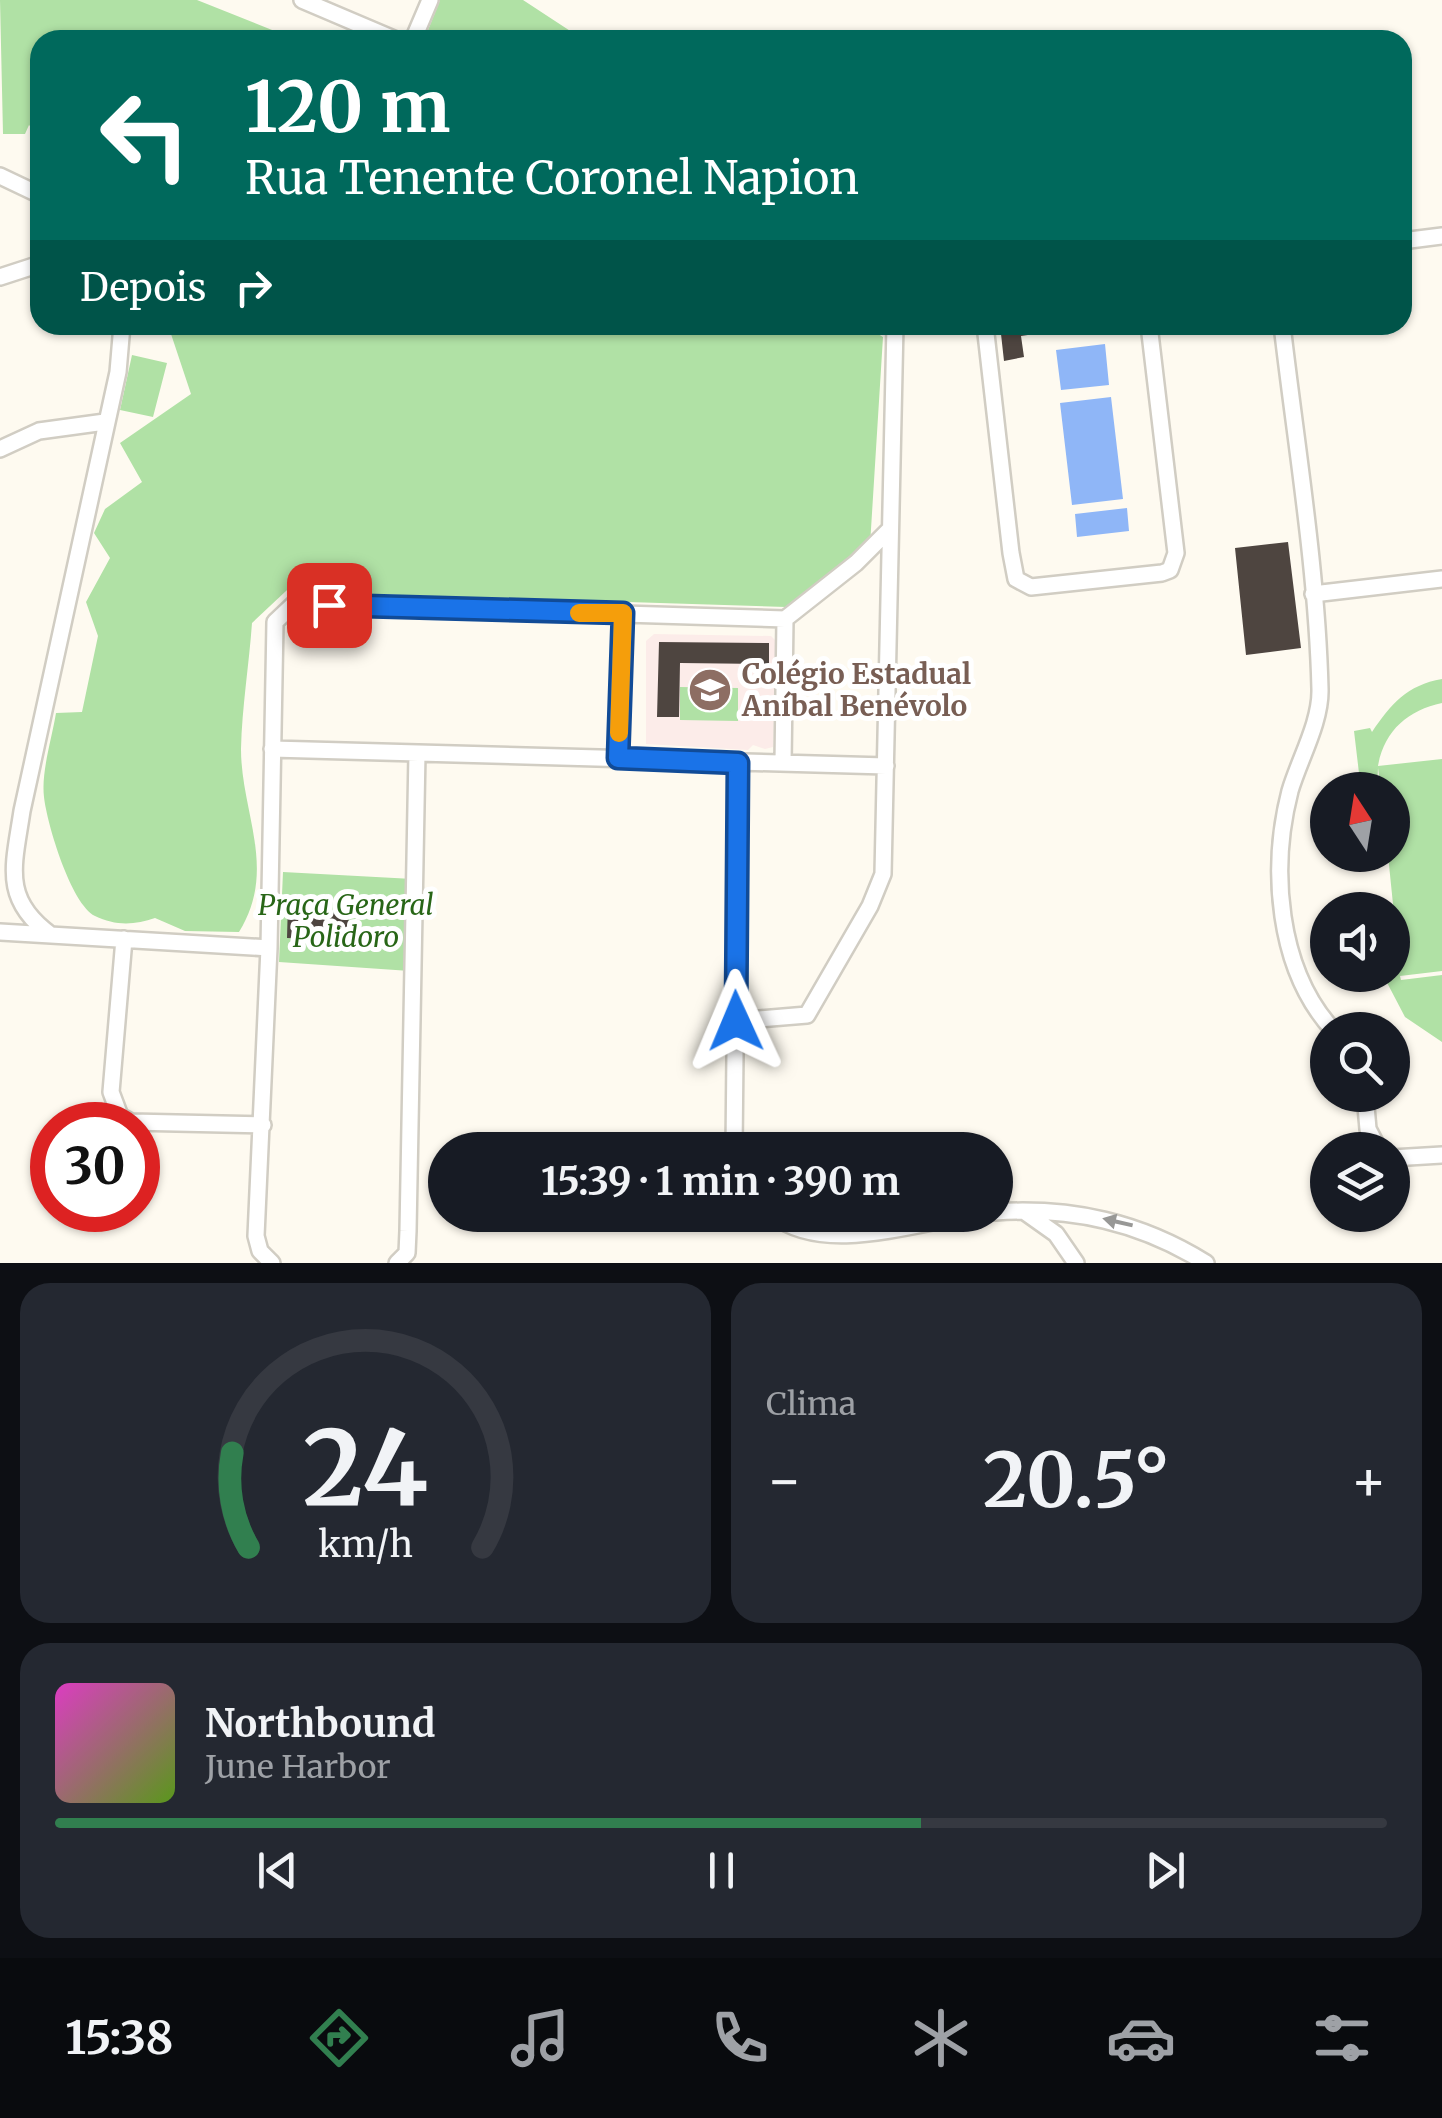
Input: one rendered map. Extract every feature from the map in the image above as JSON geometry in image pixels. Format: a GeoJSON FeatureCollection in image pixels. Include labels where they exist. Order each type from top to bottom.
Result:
{"type":"FeatureCollection","features":[{"type":"Feature","properties":{"kind":"street"},"geometry":{"type":"LineString","coordinates":[[302,0],[372,30]]}},
{"type":"Feature","properties":{"kind":"street"},"geometry":{"type":"LineString","coordinates":[[417,30],[430,0]]}},
{"type":"Feature","properties":{"kind":"street"},"geometry":{"type":"LineString","coordinates":[[0,176],[30,190]]}},
{"type":"Feature","properties":{"kind":"street"},"geometry":{"type":"LineString","coordinates":[[1412,239],[1442,236]]}},
{"type":"Feature","properties":{"kind":"street"},"geometry":{"type":"LineString","coordinates":[[0,277],[30,267]]}},
{"type":"Feature","properties":{"kind":"street"},"geometry":{"type":"LineString","coordinates":[[51,935],[22,910],[14,869],[22,811],[118,372],[121,335]]}},
{"type":"Feature","properties":{"kind":"street"},"geometry":{"type":"LineString","coordinates":[[736,1021],[800,1018],[813,1008],[870,906],[883,874],[895,335]]}},
{"type":"Feature","properties":{"kind":"street"},"geometry":{"type":"LineString","coordinates":[[986,335],[1011,553],[1016,579],[1031,587],[1162,573],[1174,564],[1176,553],[1150,335]]}},
{"type":"Feature","properties":{"kind":"street"},"geometry":{"type":"LineString","coordinates":[[1283,335],[1321,694],[1289,795],[1279,877],[1281,909],[1294,958],[1321,1012]]}},
{"type":"Feature","properties":{"kind":"street"},"geometry":{"type":"LineString","coordinates":[[0,449],[38,430],[105,422]]}},
{"type":"Feature","properties":{"kind":"street"},"geometry":{"type":"LineString","coordinates":[[266,1257],[256,1236],[269,948],[275,622],[294,604],[785,619],[856,563],[889,530]]}},
{"type":"Feature","properties":{"kind":"street"},"geometry":{"type":"LineString","coordinates":[[1313,594],[1442,579]]}},
{"type":"Feature","properties":{"kind":"street"},"geometry":{"type":"LineString","coordinates":[[618,758],[623,613]]}},
{"type":"Feature","properties":{"kind":"street"},"geometry":{"type":"LineString","coordinates":[[783,763],[785,619]]}},
{"type":"Feature","properties":{"kind":"street"},"geometry":{"type":"LineString","coordinates":[[272,750],[886,766]]}},
{"type":"Feature","properties":{"kind":"street"},"geometry":{"type":"LineString","coordinates":[[402,1258],[417,753]]}},
{"type":"Feature","properties":{"kind":"street"},"geometry":{"type":"LineString","coordinates":[[734,1132],[738,763]]}},
{"type":"Feature","properties":{"kind":"street"},"geometry":{"type":"LineString","coordinates":[[0,932],[269,948]]}},
{"type":"Feature","properties":{"kind":"street"},"geometry":{"type":"LineString","coordinates":[[124,939],[111,1092],[120,1116],[131,1122],[263,1125]]}},
{"type":"Feature","properties":{"kind":"street"},"geometry":{"type":"LineString","coordinates":[[1410,1157],[1442,1155]]}},
{"type":"Feature","properties":{"kind":"street"},"geometry":{"type":"LineString","coordinates":[[1022,1210],[1056,1234],[1076,1263]]}},
{"type":"Feature","properties":{"kind":"street"},"geometry":{"type":"LineString","coordinates":[[1013,1211],[1072,1213],[1128,1224],[1163,1237],[1206,1263]]}},
{"type":"Feature","properties":{"kind":"street"},"geometry":{"type":"LineString","coordinates":[[1056,1234],[1072,1213]]}},
{"type":"Feature","properties":{"kind":"street"},"geometry":{"type":"LineString","coordinates":[[814,1232],[864,1232]]}},
{"type":"Feature","properties":{"kind":"shaded area","name":"Colégio Estadual Aníbal Benévolo"},"geometry":{"type":"Polygon","coordinates":[[[654,634],[771,636],[776,641],[773,747],[753,745],[748,750],[646,744],[646,641],[654,634]]]}},
{"type":"Feature","properties":{"kind":"green space"},"geometry":{"type":"Polygon","coordinates":[[[0,0],[197,0],[272,30],[30,30],[30,126],[25,134],[3,134],[0,0]]]}},
{"type":"Feature","properties":{"kind":"green space"},"geometry":{"type":"Polygon","coordinates":[[[440,0],[523,0],[569,30],[428,30],[440,0]]]}},
{"type":"Feature","properties":{"kind":"green space"},"geometry":{"type":"Polygon","coordinates":[[[171,335],[880,335],[883,337],[870,545],[786,607],[370,594],[302,576],[252,623],[241,749],[257,863],[250,909],[239,932],[185,931],[155,918],[110,922],[86,909],[69,880],[46,809],[45,766],[56,713],[82,712],[98,636],[86,602],[110,558],[94,533],[105,509],[142,482],[120,443],[191,394],[171,335]]]}},
{"type":"Feature","properties":{"kind":"green space"},"geometry":{"type":"Polygon","coordinates":[[[132,355],[167,363],[153,417],[120,410],[132,355]]]}},
{"type":"Feature","properties":{"kind":"green space"},"geometry":{"type":"Polygon","coordinates":[[[1442,679],[1442,703],[1418,711],[1400,724],[1386,742],[1378,766],[1442,759],[1442,971],[1410,975],[1410,892],[1392,892],[1390,872],[1410,872],[1410,772],[1379,772],[1378,768],[1378,772],[1359,772],[1354,731],[1370,728],[1372,732],[1401,697],[1442,679]]]}},
{"type":"Feature","properties":{"kind":"green space"},"geometry":{"type":"Polygon","coordinates":[[[680,687],[738,688],[738,721],[680,720],[680,687]]]}},
{"type":"Feature","properties":{"kind":"green space","name":"Praça General Polidoro"},"geometry":{"type":"Polygon","coordinates":[[[283,872],[413,879],[410,971],[279,962],[283,872]]]}},
{"type":"Feature","properties":{"kind":"green space"},"geometry":{"type":"Polygon","coordinates":[[[1442,975],[1442,1042],[1410,1020],[1410,1012],[1402,1012],[1392,992],[1410,992],[1410,979],[1442,975]]]}},
{"type":"Feature","properties":{"kind":"water"},"geometry":{"type":"Polygon","coordinates":[[[1105,344],[1109,385],[1061,390],[1056,350],[1105,344]]]}},
{"type":"Feature","properties":{"kind":"water"},"geometry":{"type":"Polygon","coordinates":[[[1111,397],[1123,499],[1072,505],[1060,403],[1111,397]]]}},
{"type":"Feature","properties":{"kind":"water"},"geometry":{"type":"Polygon","coordinates":[[[1127,508],[1129,531],[1077,537],[1075,514],[1127,508]]]}},
{"type":"Feature","properties":{"kind":"building"},"geometry":{"type":"Polygon","coordinates":[[[1001,335],[1028,335],[1021,336],[1024,357],[1004,361],[1001,335]]]}},
{"type":"Feature","properties":{"kind":"building"},"geometry":{"type":"Polygon","coordinates":[[[1288,542],[1301,648],[1246,655],[1235,548],[1288,542]]]}},
{"type":"Feature","properties":{"kind":"building"},"geometry":{"type":"Polygon","coordinates":[[[659,642],[769,643],[769,664],[680,663],[679,717],[657,717],[659,642]]]}},
{"type":"Feature","properties":{"kind":"building"},"geometry":{"type":"Polygon","coordinates":[[[288,902],[314,904],[317,912],[349,913],[348,934],[316,932],[310,939],[287,938],[288,902]]]}},
{"type":"Feature","properties":{"kind":"slow traffic"},"geometry":{"type":"LineString","coordinates":[[579,613],[623,613],[619,733]]}},
{"type":"Feature","properties":{"kind":"place","name":"Colégio Estadual Aníbal Benévolo"},"geometry":{"type":"Point","coordinates":[710,690]}},
{"type":"Feature","properties":{"kind":"route"},"geometry":{"type":"LineString","coordinates":[[329,605],[468,612],[623,613],[618,758],[738,763],[736,1021]]}}]}
